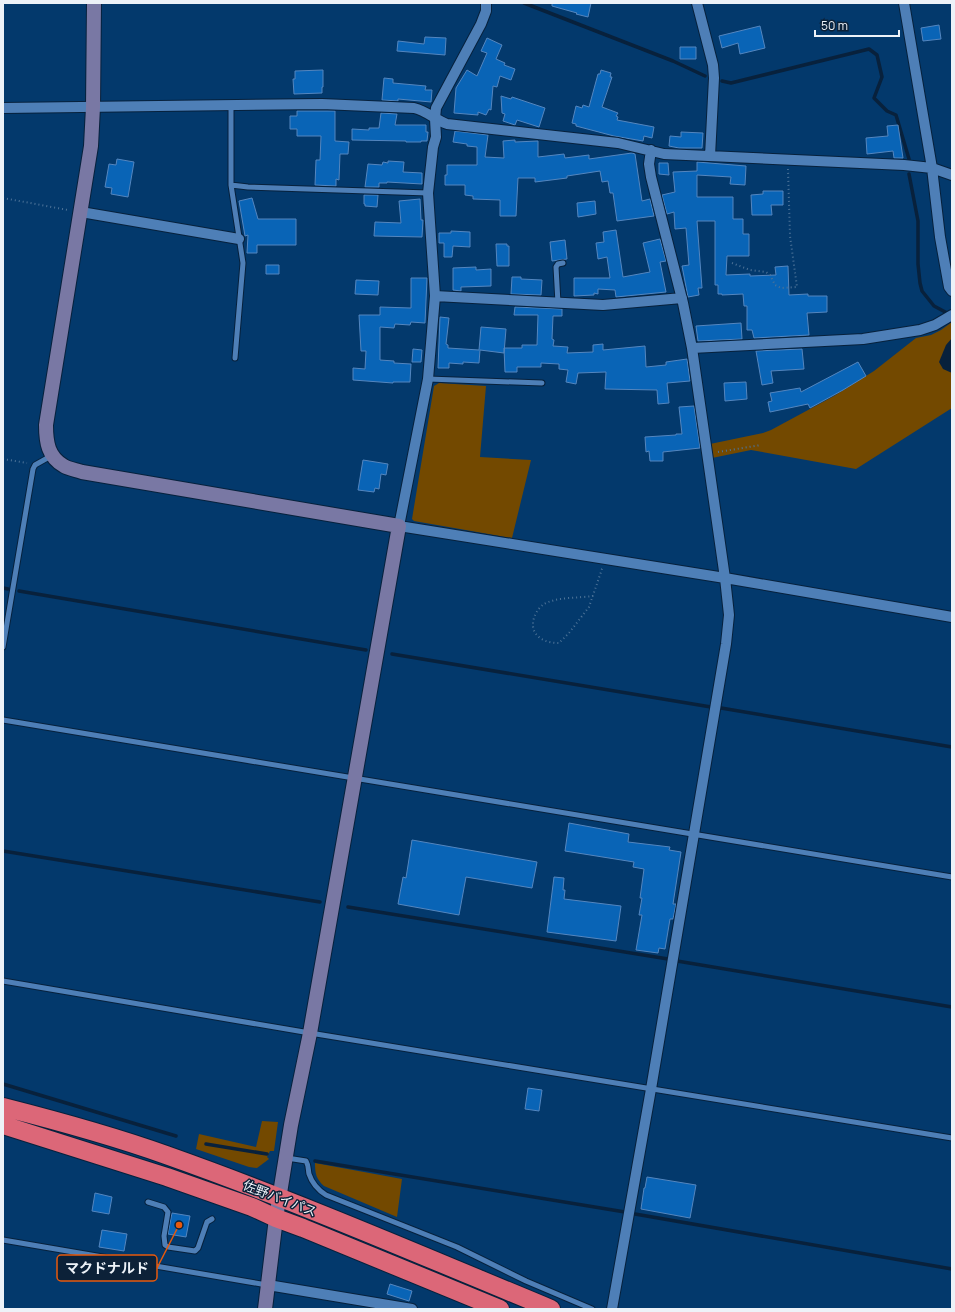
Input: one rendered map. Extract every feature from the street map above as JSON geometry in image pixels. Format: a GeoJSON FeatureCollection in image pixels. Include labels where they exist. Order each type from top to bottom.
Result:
{"type":"FeatureCollection","features":[{"type":"Feature","properties":{"kind":"highway","name":"佐野バイパス"},"geometry":{"type":"LineString","coordinates":[[3,1107],[140,1146],[280,1198],[551,1309]]}},
{"type":"Feature","properties":{"kind":"highway","name":"佐野バイパス"},"geometry":{"type":"LineString","coordinates":[[3,1125],[167,1177],[252,1207],[499,1309]]}},
{"type":"Feature","properties":{"kind":"street"},"geometry":{"type":"LineString","coordinates":[[94,3],[94,107],[91,146],[46,425],[46,439],[51,456],[65,467],[82,472],[399,526],[725,578],[952,617]]}},
{"type":"Feature","properties":{"kind":"street"},"geometry":{"type":"LineString","coordinates":[[264,1309],[276,1218],[291,1125],[310,1033],[399,526],[428,379],[435,296],[428,194],[433,147],[436,137],[436,108],[484,18],[486,3]]}},
{"type":"Feature","properties":{"kind":"street"},"geometry":{"type":"LineString","coordinates":[[698,3],[713,65],[710,156]]}},
{"type":"Feature","properties":{"kind":"street"},"geometry":{"type":"LineString","coordinates":[[904,3],[932,168],[940,237],[949,287],[952,291]]}},
{"type":"Feature","properties":{"kind":"street"},"geometry":{"type":"LineString","coordinates":[[3,108],[230,104],[322,104],[414,108],[421,110],[435,119],[447,124],[618,142],[664,154],[904,165],[932,168],[952,175]]}},
{"type":"Feature","properties":{"kind":"street"},"geometry":{"type":"LineString","coordinates":[[612,1309],[651,1089],[728,631],[728,607],[725,578],[692,348],[682,298],[649,164],[651,150]]}},
{"type":"Feature","properties":{"kind":"street"},"geometry":{"type":"LineString","coordinates":[[81,212],[239,239]]}},
{"type":"Feature","properties":{"kind":"street"},"geometry":{"type":"LineString","coordinates":[[435,296],[603,305],[682,298]]}},
{"type":"Feature","properties":{"kind":"street"},"geometry":{"type":"LineString","coordinates":[[692,348],[863,339],[920,330],[935,325],[952,314]]}},
{"type":"Feature","properties":{"kind":"street"},"geometry":{"type":"LineString","coordinates":[[268,1285],[412,1309]]}},
{"type":"Feature","properties":{"kind":"lane"},"geometry":{"type":"LineString","coordinates":[[230,104],[231,185],[242,263],[236,358]]}},
{"type":"Feature","properties":{"kind":"lane"},"geometry":{"type":"LineString","coordinates":[[231,185],[248,187],[428,194]]}},
{"type":"Feature","properties":{"kind":"lane"},"geometry":{"type":"LineString","coordinates":[[558,302],[556,267],[558,264],[563,263]]}},
{"type":"Feature","properties":{"kind":"lane"},"geometry":{"type":"LineString","coordinates":[[428,379],[542,383]]}},
{"type":"Feature","properties":{"kind":"lane"},"geometry":{"type":"LineString","coordinates":[[3,646],[32,469],[35,465],[51,456]]}},
{"type":"Feature","properties":{"kind":"lane"},"geometry":{"type":"LineString","coordinates":[[3,720],[952,877]]}},
{"type":"Feature","properties":{"kind":"lane"},"geometry":{"type":"LineString","coordinates":[[3,981],[952,1138]]}},
{"type":"Feature","properties":{"kind":"lane"},"geometry":{"type":"LineString","coordinates":[[286,1158],[306,1162],[308,1164],[309,1174],[315,1185],[319,1191],[326,1195],[457,1247],[526,1281],[592,1309]]}},
{"type":"Feature","properties":{"kind":"lane"},"geometry":{"type":"LineString","coordinates":[[148,1202],[164,1207],[168,1212],[164,1243],[168,1247],[195,1251],[198,1248],[207,1222],[212,1220]]}},
{"type":"Feature","properties":{"kind":"lane"},"geometry":{"type":"LineString","coordinates":[[3,1240],[268,1285]]}},
{"type":"Feature","properties":{"kind":"path"},"geometry":{"type":"LineString","coordinates":[[732,263],[750,270],[766,272],[770,275],[775,285],[781,288],[797,287],[790,236],[787,160]]}},
{"type":"Feature","properties":{"kind":"path"},"geometry":{"type":"LineString","coordinates":[[3,198],[81,212]]}},
{"type":"Feature","properties":{"kind":"path"},"geometry":{"type":"LineString","coordinates":[[707,454],[761,445]]}},
{"type":"Feature","properties":{"kind":"path"},"geometry":{"type":"LineString","coordinates":[[3,459],[35,465]]}},
{"type":"Feature","properties":{"kind":"path"},"geometry":{"type":"LineString","coordinates":[[593,596],[554,600],[545,604],[538,609],[534,618],[533,626],[536,634],[551,643],[558,643],[568,633],[590,606],[602,570],[604,559]]}},
{"type":"Feature","properties":{"kind":"shaded area"},"geometry":{"type":"Polygon","coordinates":[[[952,322],[952,408],[856,469],[751,450],[712,458],[710,444],[771,430],[834,396],[874,371],[916,338],[931,335],[952,322]]]}},
{"type":"Feature","properties":{"kind":"shaded area"},"geometry":{"type":"Polygon","coordinates":[[[439,383],[486,386],[480,457],[531,460],[512,538],[414,521],[412,519],[434,386],[439,383]]]}},
{"type":"Feature","properties":{"kind":"shaded area"},"geometry":{"type":"Polygon","coordinates":[[[262,1121],[278,1122],[274,1151],[270,1151],[267,1157],[269,1159],[257,1168],[249,1167],[196,1149],[199,1134],[256,1147],[262,1121]]]}},
{"type":"Feature","properties":{"kind":"shaded area"},"geometry":{"type":"Polygon","coordinates":[[[315,1163],[402,1179],[397,1217],[324,1186],[316,1176],[315,1163]]]}},
{"type":"Feature","properties":{"kind":"water"},"geometry":{"type":"Polygon","coordinates":[[[952,338],[952,373],[943,369],[939,362],[946,345],[952,338]]]}},
{"type":"Feature","properties":{"kind":"building"},"geometry":{"type":"Polygon","coordinates":[[[552,3],[591,3],[588,17],[552,6],[552,3]]]}},
{"type":"Feature","properties":{"kind":"building"},"geometry":{"type":"Polygon","coordinates":[[[939,25],[941,39],[923,41],[921,28],[939,25]]]}},
{"type":"Feature","properties":{"kind":"building"},"geometry":{"type":"Polygon","coordinates":[[[760,26],[765,48],[740,54],[738,43],[722,48],[719,36],[760,26]]]}},
{"type":"Feature","properties":{"kind":"building"},"geometry":{"type":"Polygon","coordinates":[[[425,37],[446,38],[445,55],[397,51],[398,41],[424,44],[425,37]]]}},
{"type":"Feature","properties":{"kind":"building"},"geometry":{"type":"Polygon","coordinates":[[[487,38],[502,45],[496,59],[505,63],[504,65],[515,69],[511,80],[500,76],[497,87],[493,86],[491,110],[489,109],[486,115],[478,112],[478,115],[454,113],[456,88],[467,70],[477,76],[487,53],[481,51],[487,38]]]}},
{"type":"Feature","properties":{"kind":"building"},"geometry":{"type":"Polygon","coordinates":[[[680,47],[696,47],[696,59],[680,59],[680,47]]]}},
{"type":"Feature","properties":{"kind":"building"},"geometry":{"type":"Polygon","coordinates":[[[323,70],[322,93],[294,94],[293,79],[295,79],[295,71],[323,70]]]}},
{"type":"Feature","properties":{"kind":"building"},"geometry":{"type":"Polygon","coordinates":[[[601,70],[611,73],[610,77],[612,77],[602,107],[618,113],[616,116],[618,117],[617,120],[654,127],[652,138],[644,136],[643,141],[614,136],[576,126],[576,124],[572,123],[576,106],[582,108],[583,105],[589,107],[598,74],[600,74],[601,70]]]}},
{"type":"Feature","properties":{"kind":"building"},"geometry":{"type":"Polygon","coordinates":[[[384,78],[393,79],[393,83],[426,86],[425,90],[432,90],[431,102],[398,99],[398,101],[382,100],[384,78]]]}},
{"type":"Feature","properties":{"kind":"building"},"geometry":{"type":"Polygon","coordinates":[[[501,96],[511,99],[512,97],[545,108],[539,127],[517,120],[515,125],[503,121],[505,114],[502,113],[501,96]]]}},
{"type":"Feature","properties":{"kind":"building"},"geometry":{"type":"Polygon","coordinates":[[[297,111],[335,111],[335,141],[349,142],[348,154],[340,154],[339,180],[336,179],[336,186],[315,185],[316,160],[320,160],[321,136],[297,136],[297,129],[290,129],[290,116],[297,116],[297,111]]]}},
{"type":"Feature","properties":{"kind":"building"},"geometry":{"type":"Polygon","coordinates":[[[381,113],[397,114],[395,125],[426,125],[426,132],[428,132],[427,141],[406,142],[352,140],[352,129],[369,130],[369,128],[379,128],[381,113]]]}},
{"type":"Feature","properties":{"kind":"building"},"geometry":{"type":"Polygon","coordinates":[[[898,125],[903,158],[894,158],[893,151],[867,154],[866,138],[888,136],[887,126],[898,125]]]}},
{"type":"Feature","properties":{"kind":"building"},"geometry":{"type":"Polygon","coordinates":[[[455,131],[488,135],[485,157],[504,158],[503,141],[515,140],[515,142],[538,141],[538,157],[564,154],[565,158],[589,155],[589,159],[632,153],[635,154],[642,201],[650,199],[654,216],[617,221],[613,193],[610,193],[608,181],[602,182],[600,171],[567,176],[567,178],[535,182],[535,178],[518,178],[516,216],[500,216],[500,200],[473,199],[473,196],[465,195],[465,185],[445,185],[447,165],[477,165],[477,147],[453,142],[455,131]]]}},
{"type":"Feature","properties":{"kind":"building"},"geometry":{"type":"Polygon","coordinates":[[[681,132],[703,133],[702,148],[679,148],[669,146],[670,136],[681,137],[681,132]]]}},
{"type":"Feature","properties":{"kind":"building"},"geometry":{"type":"Polygon","coordinates":[[[117,159],[134,162],[128,197],[111,194],[112,188],[105,187],[109,164],[116,165],[117,159]]]}},
{"type":"Feature","properties":{"kind":"building"},"geometry":{"type":"Polygon","coordinates":[[[388,161],[404,162],[403,172],[422,173],[422,184],[387,182],[379,183],[379,187],[365,187],[368,164],[382,165],[383,162],[388,163],[388,161]]]}},
{"type":"Feature","properties":{"kind":"building"},"geometry":{"type":"Polygon","coordinates":[[[697,162],[746,166],[745,185],[730,184],[731,177],[697,175],[697,197],[733,197],[733,219],[743,219],[743,234],[749,234],[749,256],[727,256],[726,275],[776,275],[775,267],[788,266],[789,295],[808,294],[808,296],[827,296],[827,312],[807,313],[809,335],[754,338],[752,330],[747,330],[747,306],[744,306],[743,294],[718,294],[718,285],[715,285],[715,221],[697,221],[702,288],[698,288],[699,295],[688,297],[682,266],[689,265],[686,228],[675,229],[674,212],[667,214],[662,195],[675,192],[673,172],[697,171],[697,162]]]}},
{"type":"Feature","properties":{"kind":"building"},"geometry":{"type":"Polygon","coordinates":[[[659,163],[668,163],[669,175],[659,174],[659,163]]]}},
{"type":"Feature","properties":{"kind":"building"},"geometry":{"type":"Polygon","coordinates":[[[763,191],[783,191],[783,205],[771,205],[772,215],[752,215],[751,195],[763,194],[763,191]]]}},
{"type":"Feature","properties":{"kind":"building"},"geometry":{"type":"Polygon","coordinates":[[[364,195],[378,195],[377,207],[365,206],[364,195]]]}},
{"type":"Feature","properties":{"kind":"building"},"geometry":{"type":"Polygon","coordinates":[[[252,198],[258,219],[296,219],[296,245],[257,245],[257,253],[247,253],[248,235],[245,236],[239,201],[252,198]]]}},
{"type":"Feature","properties":{"kind":"building"},"geometry":{"type":"Polygon","coordinates":[[[420,199],[421,220],[423,220],[422,237],[374,236],[375,222],[401,223],[399,201],[420,199]]]}},
{"type":"Feature","properties":{"kind":"building"},"geometry":{"type":"Polygon","coordinates":[[[595,201],[596,214],[578,217],[577,203],[595,201]]]}},
{"type":"Feature","properties":{"kind":"building"},"geometry":{"type":"Polygon","coordinates":[[[616,230],[623,277],[650,272],[643,243],[660,239],[666,261],[660,262],[666,292],[616,297],[615,290],[598,289],[598,294],[594,293],[594,295],[574,296],[574,278],[610,278],[607,257],[598,259],[596,243],[604,242],[603,232],[616,230]]]}},
{"type":"Feature","properties":{"kind":"building"},"geometry":{"type":"Polygon","coordinates":[[[451,231],[470,232],[470,247],[453,246],[452,257],[444,257],[444,243],[439,243],[439,233],[451,233],[451,231]]]}},
{"type":"Feature","properties":{"kind":"building"},"geometry":{"type":"Polygon","coordinates":[[[565,240],[567,259],[552,261],[550,242],[565,240]]]}},
{"type":"Feature","properties":{"kind":"building"},"geometry":{"type":"Polygon","coordinates":[[[496,244],[507,244],[507,246],[509,246],[509,266],[497,266],[496,244]]]}},
{"type":"Feature","properties":{"kind":"building"},"geometry":{"type":"Polygon","coordinates":[[[266,265],[279,265],[279,274],[266,274],[266,265]]]}},
{"type":"Feature","properties":{"kind":"building"},"geometry":{"type":"Polygon","coordinates":[[[476,267],[476,270],[491,269],[491,286],[461,287],[461,291],[453,290],[453,268],[476,267]]]}},
{"type":"Feature","properties":{"kind":"building"},"geometry":{"type":"Polygon","coordinates":[[[512,277],[542,280],[541,295],[511,294],[512,277]]]}},
{"type":"Feature","properties":{"kind":"building"},"geometry":{"type":"Polygon","coordinates":[[[411,278],[427,278],[425,323],[411,322],[410,325],[395,324],[394,328],[380,327],[380,360],[411,364],[410,382],[393,383],[353,380],[353,368],[365,369],[366,351],[361,351],[359,315],[380,315],[380,307],[411,308],[411,278]]]}},
{"type":"Feature","properties":{"kind":"building"},"geometry":{"type":"Polygon","coordinates":[[[356,280],[379,281],[378,295],[355,294],[356,280]]]}},
{"type":"Feature","properties":{"kind":"building"},"geometry":{"type":"Polygon","coordinates":[[[515,307],[562,309],[562,316],[553,316],[552,339],[554,340],[553,346],[568,347],[567,353],[593,352],[593,345],[603,344],[603,350],[645,346],[646,367],[666,365],[666,362],[687,359],[690,381],[667,383],[669,403],[658,404],[657,390],[605,389],[606,372],[578,373],[576,384],[566,382],[568,370],[559,369],[559,364],[541,363],[541,367],[517,367],[517,372],[505,372],[504,348],[522,348],[522,345],[537,345],[538,315],[514,315],[515,307]]]}},
{"type":"Feature","properties":{"kind":"building"},"geometry":{"type":"Polygon","coordinates":[[[440,317],[449,318],[446,344],[448,345],[448,348],[479,350],[481,327],[506,329],[504,353],[480,350],[479,363],[449,363],[449,368],[438,368],[440,317]]]}},
{"type":"Feature","properties":{"kind":"building"},"geometry":{"type":"Polygon","coordinates":[[[741,323],[742,339],[698,341],[696,326],[741,323]]]}},
{"type":"Feature","properties":{"kind":"building"},"geometry":{"type":"Polygon","coordinates":[[[413,349],[422,350],[421,362],[412,362],[413,349]]]}},
{"type":"Feature","properties":{"kind":"building"},"geometry":{"type":"Polygon","coordinates":[[[802,349],[804,369],[771,371],[773,383],[762,385],[756,351],[802,349]]]}},
{"type":"Feature","properties":{"kind":"building"},"geometry":{"type":"Polygon","coordinates":[[[858,362],[866,376],[843,390],[810,408],[808,404],[770,412],[768,402],[772,401],[770,393],[800,388],[801,392],[858,362]]]}},
{"type":"Feature","properties":{"kind":"building"},"geometry":{"type":"Polygon","coordinates":[[[746,382],[747,399],[725,401],[724,383],[746,382]]]}},
{"type":"Feature","properties":{"kind":"building"},"geometry":{"type":"Polygon","coordinates":[[[694,406],[700,448],[663,452],[663,461],[650,461],[649,451],[646,452],[645,437],[682,434],[679,407],[694,406]]]}},
{"type":"Feature","properties":{"kind":"building"},"geometry":{"type":"Polygon","coordinates":[[[363,460],[388,464],[386,475],[381,474],[379,489],[375,488],[374,492],[358,490],[363,460]]]}},
{"type":"Feature","properties":{"kind":"building"},"geometry":{"type":"Polygon","coordinates":[[[569,823],[629,834],[628,842],[670,847],[669,850],[681,852],[673,904],[676,904],[673,919],[670,919],[665,949],[659,948],[658,953],[636,950],[642,915],[639,915],[644,869],[633,867],[634,862],[565,851],[569,823]]]}},
{"type":"Feature","properties":{"kind":"building"},"geometry":{"type":"Polygon","coordinates":[[[412,840],[537,862],[532,888],[466,877],[459,915],[398,904],[403,877],[406,878],[412,840]]]}},
{"type":"Feature","properties":{"kind":"building"},"geometry":{"type":"Polygon","coordinates":[[[554,877],[564,878],[564,899],[621,906],[616,941],[547,932],[554,877]]]}},
{"type":"Feature","properties":{"kind":"building"},"geometry":{"type":"Polygon","coordinates":[[[528,1088],[542,1090],[539,1111],[525,1109],[528,1088]]]}},
{"type":"Feature","properties":{"kind":"building"},"geometry":{"type":"Polygon","coordinates":[[[647,1177],[696,1185],[690,1218],[641,1209],[647,1177]]]}},
{"type":"Feature","properties":{"kind":"building"},"geometry":{"type":"Polygon","coordinates":[[[95,1193],[112,1197],[109,1214],[92,1211],[95,1193]]]}},
{"type":"Feature","properties":{"kind":"building"},"geometry":{"type":"Polygon","coordinates":[[[172,1213],[190,1216],[186,1237],[168,1234],[172,1213]]]}},
{"type":"Feature","properties":{"kind":"building"},"geometry":{"type":"Polygon","coordinates":[[[102,1230],[127,1234],[124,1251],[99,1247],[102,1230]]]}},
{"type":"Feature","properties":{"kind":"building"},"geometry":{"type":"Polygon","coordinates":[[[390,1284],[412,1291],[409,1301],[387,1294],[390,1284]]]}},
{"type":"Feature","properties":{"kind":"waterway"},"geometry":{"type":"LineString","coordinates":[[524,3],[673,61],[705,76]]}},
{"type":"Feature","properties":{"kind":"waterway"},"geometry":{"type":"LineString","coordinates":[[722,81],[731,83],[869,49],[877,55],[882,77],[874,98],[887,111],[896,115],[909,159]]}},
{"type":"Feature","properties":{"kind":"waterway"},"geometry":{"type":"LineString","coordinates":[[909,174],[918,221],[918,264],[922,291],[934,306],[949,314]]}},
{"type":"Feature","properties":{"kind":"waterway"},"geometry":{"type":"LineString","coordinates":[[3,588],[8,589]]}},
{"type":"Feature","properties":{"kind":"waterway"},"geometry":{"type":"LineString","coordinates":[[19,591],[366,650]]}},
{"type":"Feature","properties":{"kind":"waterway"},"geometry":{"type":"LineString","coordinates":[[392,654],[711,707]]}},
{"type":"Feature","properties":{"kind":"waterway"},"geometry":{"type":"LineString","coordinates":[[721,708],[952,747]]}},
{"type":"Feature","properties":{"kind":"waterway"},"geometry":{"type":"LineString","coordinates":[[3,851],[320,902]]}},
{"type":"Feature","properties":{"kind":"waterway"},"geometry":{"type":"LineString","coordinates":[[348,907],[668,959]]}},
{"type":"Feature","properties":{"kind":"waterway"},"geometry":{"type":"LineString","coordinates":[[677,961],[952,1007]]}},
{"type":"Feature","properties":{"kind":"waterway"},"geometry":{"type":"LineString","coordinates":[[3,1084],[176,1136]]}},
{"type":"Feature","properties":{"kind":"waterway"},"geometry":{"type":"LineString","coordinates":[[206,1144],[267,1154]]}},
{"type":"Feature","properties":{"kind":"waterway"},"geometry":{"type":"LineString","coordinates":[[315,1161],[625,1212]]}},
{"type":"Feature","properties":{"kind":"waterway"},"geometry":{"type":"LineString","coordinates":[[635,1214],[952,1269]]}},
{"type":"Feature","properties":{"kind":"place","name":"マクドナルド"},"geometry":{"type":"Point","coordinates":[179,1225]}}]}
